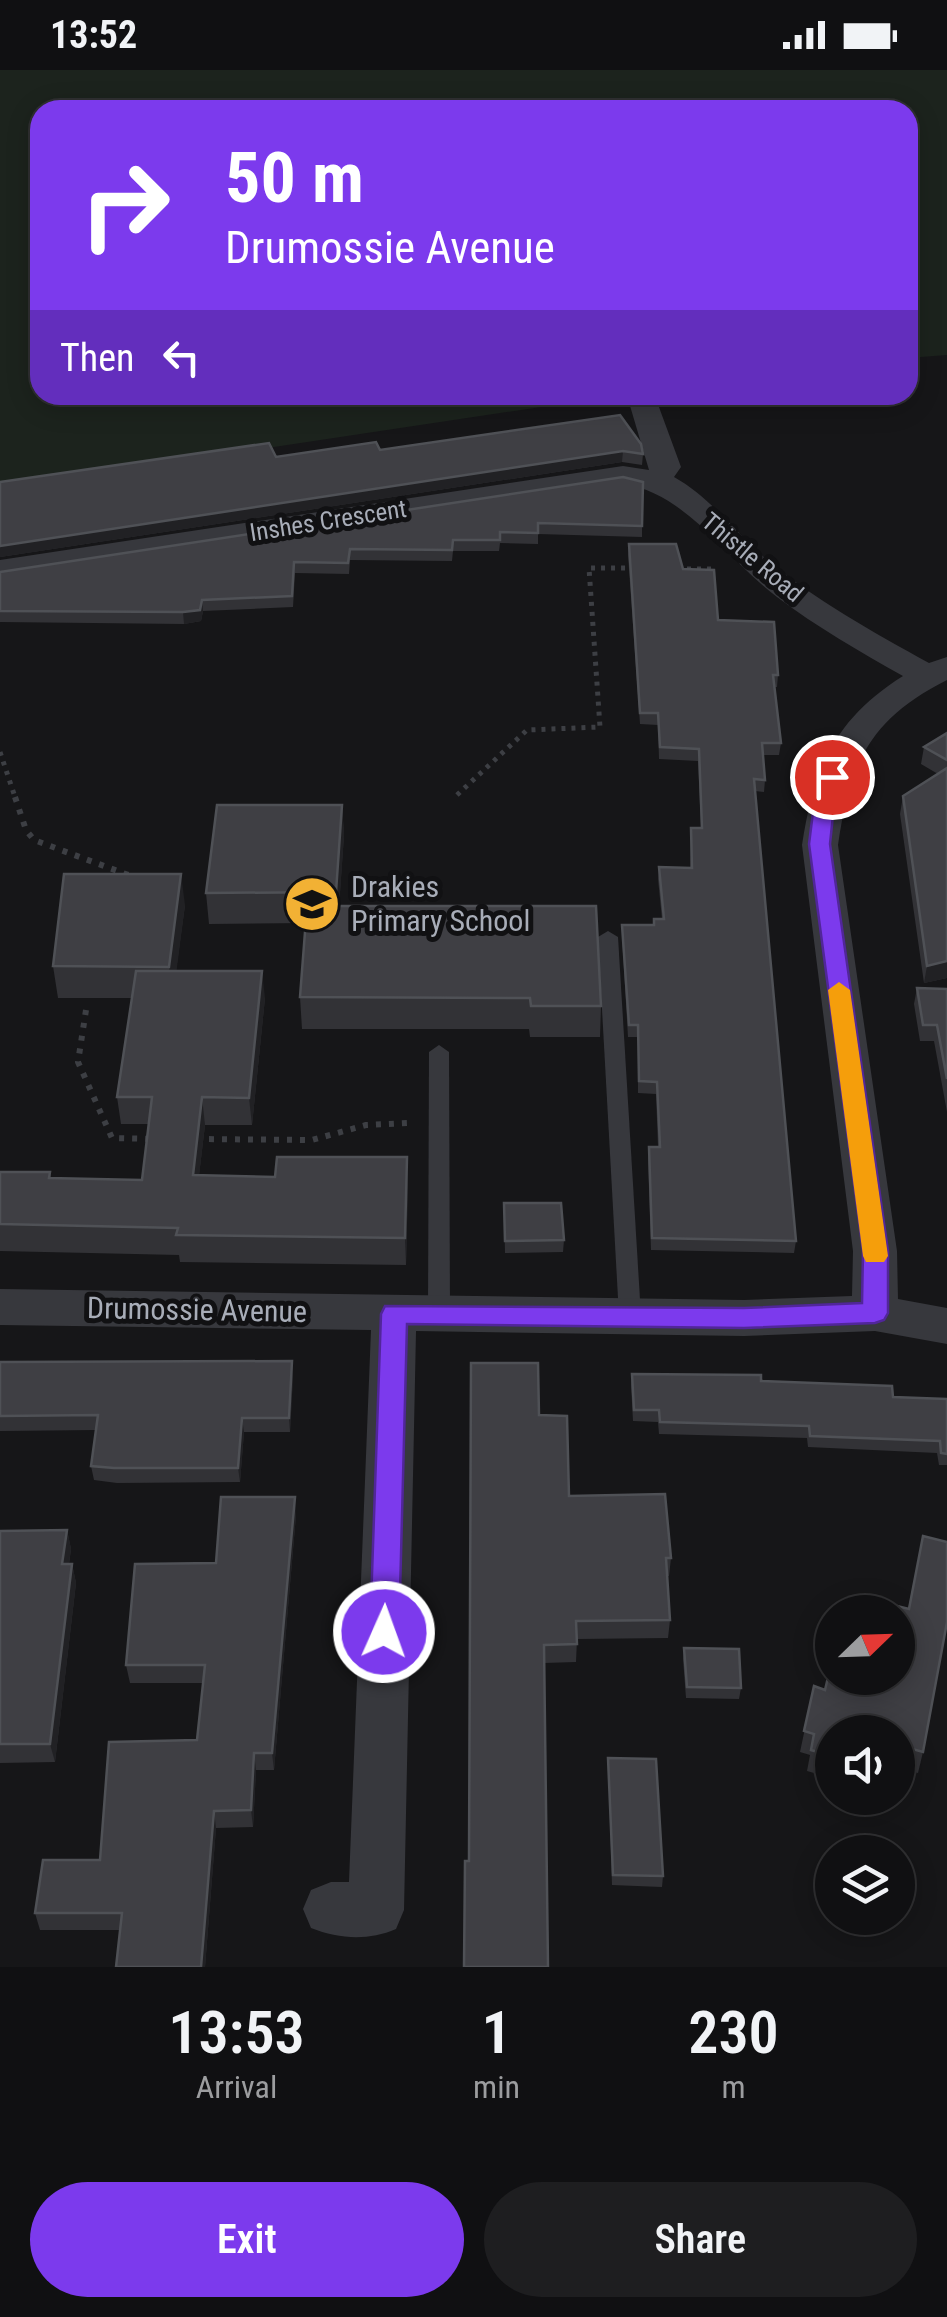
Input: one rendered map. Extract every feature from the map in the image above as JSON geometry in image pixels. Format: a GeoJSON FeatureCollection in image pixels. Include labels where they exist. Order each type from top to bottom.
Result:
{"type":"FeatureCollection","features":[{"type":"Feature","properties":{"kind":"street"},"geometry":{"type":"LineString","coordinates":[[644,405],[666,466],[656,480]]}},
{"type":"Feature","properties":{"kind":"street","name":"Inshes Crescent"},"geometry":{"type":"LineString","coordinates":[[0,570],[593,479],[623,475],[656,480]]}},
{"type":"Feature","properties":{"kind":"street","name":"Thistle Road"},"geometry":{"type":"LineString","coordinates":[[656,480],[681,492],[756,566],[854,635],[938,671]]}},
{"type":"Feature","properties":{"kind":"street"},"geometry":{"type":"LineString","coordinates":[[875,1313],[875,1251],[820,844],[825,796],[840,758],[868,715],[938,671]]}},
{"type":"Feature","properties":{"kind":"street","name":"Drumossie Avenue"},"geometry":{"type":"LineString","coordinates":[[0,1307],[630,1316],[875,1313],[947,1326]]}},
{"type":"Feature","properties":{"kind":"street"},"geometry":{"type":"LineString","coordinates":[[331,1909],[376,1910],[416,1314]]}},
{"type":"Feature","properties":{"kind":"lane"},"geometry":{"type":"LineString","coordinates":[[608,937],[630,1316]]}},
{"type":"Feature","properties":{"kind":"lane"},"geometry":{"type":"LineString","coordinates":[[416,1314],[436,1122],[439,1052]]}},
{"type":"Feature","properties":{"kind":"path"},"geometry":{"type":"LineString","coordinates":[[662,568],[756,566]]}},
{"type":"Feature","properties":{"kind":"path"},"geometry":{"type":"LineString","coordinates":[[457,795],[528,730],[600,727],[589,568],[644,568]]}},
{"type":"Feature","properties":{"kind":"path"},"geometry":{"type":"LineString","coordinates":[[0,752],[26,830],[34,840],[138,878]]}},
{"type":"Feature","properties":{"kind":"path"},"geometry":{"type":"LineString","coordinates":[[86,1010],[78,1062],[112,1138],[166,1139]]}},
{"type":"Feature","properties":{"kind":"path"},"geometry":{"type":"LineString","coordinates":[[184,1139],[312,1140],[366,1125],[436,1122]]}},
{"type":"Feature","properties":{"kind":"shaded area"},"geometry":{"type":"Polygon","coordinates":[[[0,70],[947,70],[947,355],[918,357],[918,100],[30,100],[30,405],[554,405],[0,488],[0,70]]]}},
{"type":"Feature","properties":{"kind":"building"},"geometry":{"type":"Polygon","coordinates":[[[620,415],[641,444],[643,454],[623,451],[0,546],[0,482],[269,443],[276,457],[376,442],[380,450],[620,415]]]}},
{"type":"Feature","properties":{"kind":"building"},"geometry":{"type":"Polygon","coordinates":[[[623,477],[643,482],[642,526],[538,523],[538,533],[500,532],[500,540],[453,540],[452,550],[350,549],[348,563],[294,562],[292,596],[202,600],[200,610],[0,611],[0,572],[623,477]]]}},
{"type":"Feature","properties":{"kind":"building"},"geometry":{"type":"Polygon","coordinates":[[[629,544],[676,544],[683,569],[714,570],[718,620],[774,622],[778,675],[773,675],[781,743],[762,743],[765,780],[754,779],[796,1241],[652,1238],[649,1147],[660,1147],[657,1082],[639,1081],[638,1025],[629,1025],[622,925],[654,925],[654,919],[664,919],[659,867],[692,868],[691,828],[702,828],[699,749],[660,747],[658,713],[640,713],[629,544]]]}},
{"type":"Feature","properties":{"kind":"building"},"geometry":{"type":"Polygon","coordinates":[[[947,733],[947,760],[924,747],[947,733]]]}},
{"type":"Feature","properties":{"kind":"building"},"geometry":{"type":"Polygon","coordinates":[[[947,768],[947,961],[927,966],[903,796],[947,768]]]}},
{"type":"Feature","properties":{"kind":"building"},"geometry":{"type":"Polygon","coordinates":[[[217,805],[342,805],[336,892],[206,893],[217,805]]]}},
{"type":"Feature","properties":{"kind":"building"},"geometry":{"type":"Polygon","coordinates":[[[64,874],[181,874],[169,967],[53,966],[64,874]]]}},
{"type":"Feature","properties":{"kind":"building"},"geometry":{"type":"Polygon","coordinates":[[[307,906],[596,906],[601,1006],[531,1006],[530,998],[300,997],[307,906]]]}},
{"type":"Feature","properties":{"kind":"building"},"geometry":{"type":"Polygon","coordinates":[[[136,971],[262,971],[249,1098],[202,1097],[193,1175],[275,1177],[277,1157],[407,1157],[405,1238],[176,1235],[178,1228],[0,1224],[0,1172],[50,1172],[49,1178],[142,1180],[152,1097],[117,1097],[136,971]]]}},
{"type":"Feature","properties":{"kind":"building"},"geometry":{"type":"Polygon","coordinates":[[[917,988],[947,989],[947,1079],[937,1025],[923,1025],[917,988]]]}},
{"type":"Feature","properties":{"kind":"building"},"geometry":{"type":"Polygon","coordinates":[[[504,1203],[561,1203],[564,1240],[505,1241],[504,1203]]]}},
{"type":"Feature","properties":{"kind":"building"},"geometry":{"type":"Polygon","coordinates":[[[292,1361],[289,1418],[242,1418],[238,1468],[91,1466],[98,1415],[0,1416],[0,1362],[292,1361]]]}},
{"type":"Feature","properties":{"kind":"building"},"geometry":{"type":"Polygon","coordinates":[[[471,1363],[538,1363],[539,1415],[567,1416],[569,1496],[665,1494],[671,1558],[666,1558],[670,1620],[576,1621],[577,1644],[544,1645],[548,1967],[464,1967],[465,1861],[469,1861],[471,1363]]]}},
{"type":"Feature","properties":{"kind":"building"},"geometry":{"type":"Polygon","coordinates":[[[632,1374],[761,1375],[761,1381],[892,1386],[893,1397],[947,1399],[947,1454],[941,1453],[940,1441],[810,1436],[809,1426],[660,1422],[659,1410],[634,1410],[632,1374]]]}},
{"type":"Feature","properties":{"kind":"building"},"geometry":{"type":"Polygon","coordinates":[[[221,1497],[295,1497],[272,1753],[254,1753],[251,1810],[214,1811],[201,1967],[116,1967],[122,1913],[35,1913],[43,1860],[100,1860],[109,1742],[197,1740],[205,1665],[126,1665],[135,1564],[216,1563],[221,1497]]]}},
{"type":"Feature","properties":{"kind":"building"},"geometry":{"type":"Polygon","coordinates":[[[67,1530],[62,1564],[72,1564],[50,1744],[0,1744],[0,1531],[67,1530]]]}},
{"type":"Feature","properties":{"kind":"building"},"geometry":{"type":"Polygon","coordinates":[[[923,1536],[947,1542],[947,1622],[923,1752],[915,1750],[915,1715],[815,1715],[815,1751],[811,1750],[814,1734],[804,1731],[814,1686],[815,1695],[915,1695],[915,1595],[912,1595],[923,1536]]]}},
{"type":"Feature","properties":{"kind":"building"},"geometry":{"type":"Polygon","coordinates":[[[684,1648],[739,1649],[741,1688],[687,1687],[684,1648]]]}},
{"type":"Feature","properties":{"kind":"building"},"geometry":{"type":"Polygon","coordinates":[[[608,1758],[656,1759],[663,1876],[613,1875],[608,1758]]]}},
{"type":"Feature","properties":{"kind":"slow traffic"},"geometry":{"type":"LineString","coordinates":[[839,990],[875,1256]]}},
{"type":"Feature","properties":{"kind":"place","name":"Drakies Primary School"},"geometry":{"type":"Point","coordinates":[312,904]}},
{"type":"Feature","properties":{"kind":"route"},"geometry":{"type":"LineString","coordinates":[[384,1632],[394,1314],[744,1318],[875,1313],[875,1251],[820,844],[825,796],[832,777]]}}]}
